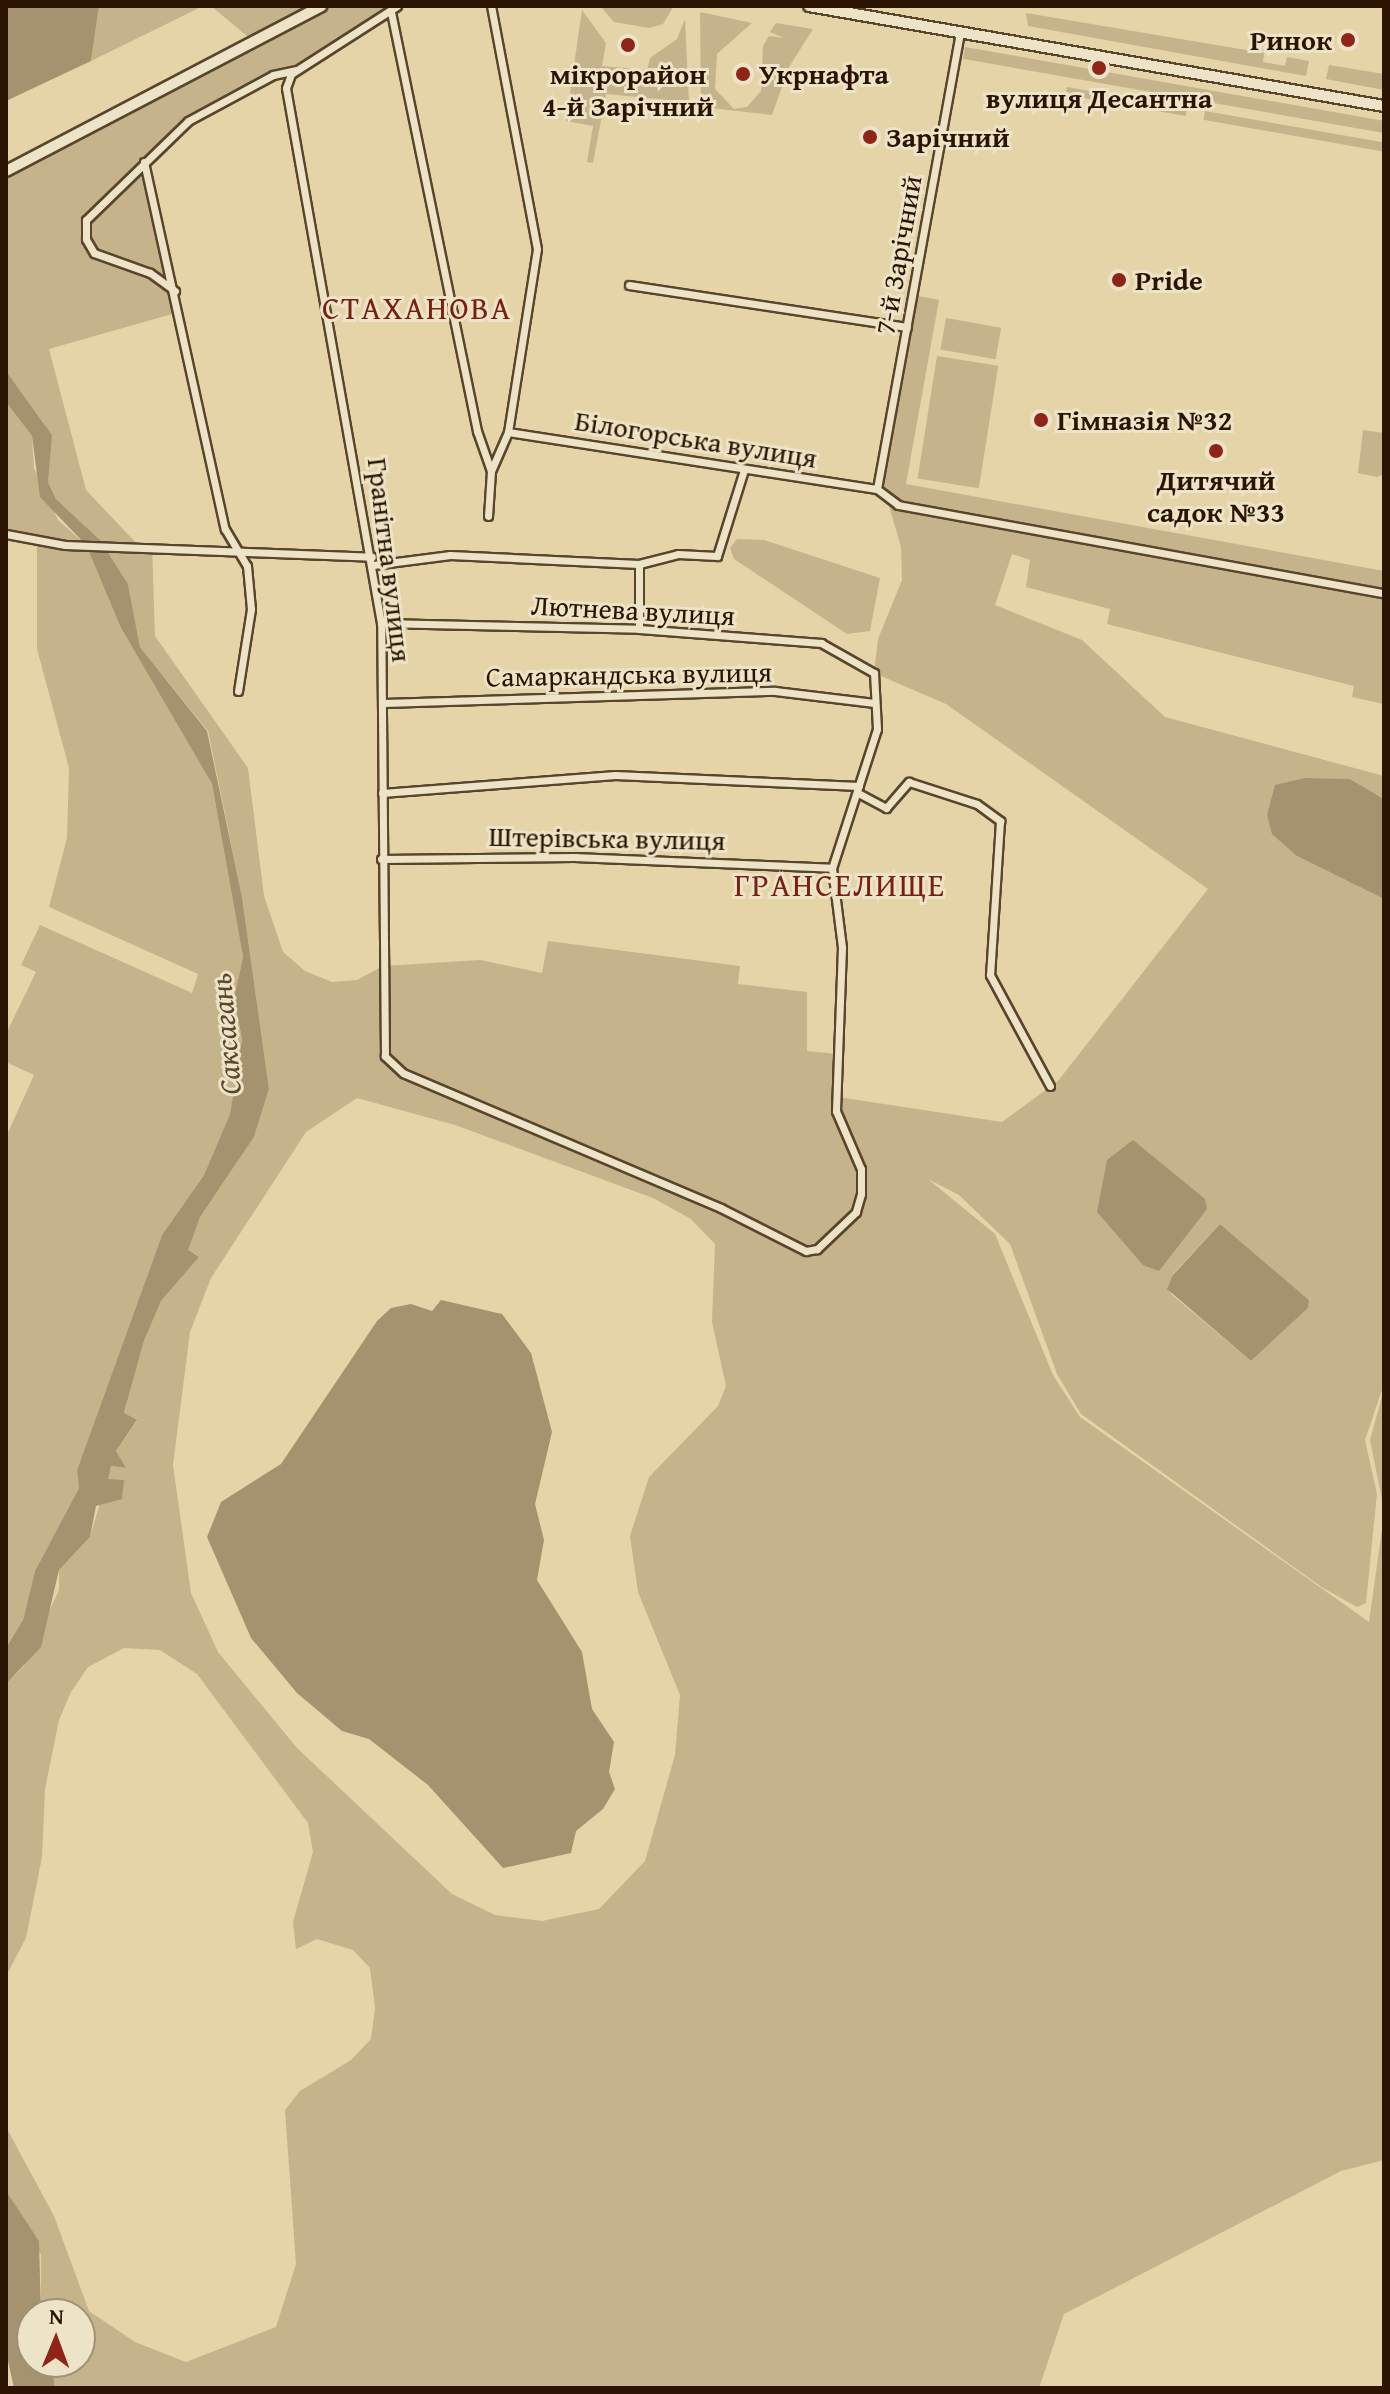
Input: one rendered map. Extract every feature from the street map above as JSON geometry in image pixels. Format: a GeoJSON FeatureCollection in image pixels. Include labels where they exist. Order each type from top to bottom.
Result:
{"type":"FeatureCollection","features":[{"type":"Feature","properties":{"kind":"main road"},"geometry":{"type":"LineString","coordinates":[[6,171],[322,6]]}},
{"type":"Feature","properties":{"kind":"main road"},"geometry":{"type":"LineString","coordinates":[[809,6],[960,29],[1384,106]]}},
{"type":"Feature","properties":{"kind":"street"},"geometry":{"type":"LineString","coordinates":[[488,516],[491,471],[508,432],[537,249],[491,6]]}},
{"type":"Feature","properties":{"kind":"street"},"geometry":{"type":"LineString","coordinates":[[175,291],[150,273],[104,259],[86,239],[89,216],[144,162],[214,104],[298,70],[394,9],[477,431],[491,471]]}},
{"type":"Feature","properties":{"kind":"street","name":"7-й Зарічний"},"geometry":{"type":"LineString","coordinates":[[877,489],[960,29]]}},
{"type":"Feature","properties":{"kind":"street","name":"Гранітна вулиця"},"geometry":{"type":"LineString","coordinates":[[298,70],[287,80],[287,106],[381,623],[384,703],[381,859],[383,1049],[392,1064],[806,1251],[817,1249],[856,1212],[862,1184],[836,1111],[842,947],[832,868]]}},
{"type":"Feature","properties":{"kind":"street"},"geometry":{"type":"LineString","coordinates":[[144,162],[175,291],[225,529],[244,554],[251,609],[238,691]]}},
{"type":"Feature","properties":{"kind":"street"},"geometry":{"type":"LineString","coordinates":[[629,285],[907,327]]}},
{"type":"Feature","properties":{"kind":"street","name":"Білогорська вулиця"},"geometry":{"type":"LineString","coordinates":[[508,432],[877,489]]}},
{"type":"Feature","properties":{"kind":"street"},"geometry":{"type":"LineString","coordinates":[[6,534],[65,545],[372,561],[450,555],[639,564],[678,554],[717,556],[744,470]]}},
{"type":"Feature","properties":{"kind":"street"},"geometry":{"type":"LineString","coordinates":[[877,489],[898,505],[1384,593]]}},
{"type":"Feature","properties":{"kind":"street"},"geometry":{"type":"LineString","coordinates":[[639,564],[639,629]]}},
{"type":"Feature","properties":{"kind":"street","name":"Лютнева вулиця"},"geometry":{"type":"LineString","coordinates":[[381,623],[639,629],[821,643],[874,673],[874,703]]}},
{"type":"Feature","properties":{"kind":"street","name":"Самаркандська вулиця"},"geometry":{"type":"LineString","coordinates":[[384,703],[775,691],[874,703]]}},
{"type":"Feature","properties":{"kind":"street"},"geometry":{"type":"LineString","coordinates":[[832,868],[877,729],[874,703]]}},
{"type":"Feature","properties":{"kind":"street"},"geometry":{"type":"LineString","coordinates":[[382,793],[524,778],[682,777],[859,790],[886,808],[909,782],[977,804],[1000,821],[990,975],[1050,1086]]}},
{"type":"Feature","properties":{"kind":"street","name":"Штерівська вулиця"},"geometry":{"type":"LineString","coordinates":[[381,859],[574,857],[832,868]]}},
{"type":"Feature","properties":{"kind":"shaded area"},"geometry":{"type":"Polygon","coordinates":[[[6,6],[99,6],[91,61],[6,101],[6,6]]]}},
{"type":"Feature","properties":{"kind":"shaded area"},"geometry":{"type":"Polygon","coordinates":[[[99,6],[203,6],[91,61],[99,6]]]}},
{"type":"Feature","properties":{"kind":"shaded area"},"geometry":{"type":"Polygon","coordinates":[[[211,6],[397,6],[312,63],[214,104],[144,162],[179,312],[49,349],[86,490],[137,544],[152,545],[155,636],[248,768],[264,896],[283,952],[305,971],[332,982],[357,980],[383,966],[480,960],[542,973],[548,941],[740,966],[738,984],[807,992],[807,1051],[838,1054],[838,1097],[1002,1122],[1058,1081],[1208,889],[946,704],[874,673],[878,639],[902,580],[901,547],[887,499],[877,489],[913,295],[939,300],[906,484],[1384,571],[1384,593],[1307,582],[1384,597],[1384,704],[1352,697],[1354,686],[1107,624],[1110,609],[1026,587],[1030,560],[1012,554],[995,605],[1082,640],[1165,717],[1384,776],[1384,799],[1350,779],[1297,856],[1384,899],[1384,1384],[1365,1440],[1377,1494],[1366,1603],[1357,1607],[1323,1588],[1081,1414],[1057,1374],[1010,1244],[959,1195],[928,1179],[995,1234],[1053,1375],[1080,1417],[1369,1622],[1384,1515],[1384,2160],[1341,2171],[1064,2314],[1039,2388],[55,2388],[53,2378],[96,2378],[96,2316],[135,2342],[186,2362],[276,2327],[296,2264],[285,2110],[300,2091],[351,2060],[371,2039],[375,2008],[370,1968],[353,1950],[317,1939],[296,1949],[293,1922],[313,1852],[308,1823],[197,1674],[160,1650],[124,1648],[88,1667],[71,1692],[59,1720],[45,1789],[42,1857],[26,1938],[6,1976],[6,1684],[24,1666],[59,1590],[59,1570],[90,1537],[111,1466],[125,1468],[116,1451],[137,1421],[124,1414],[144,1341],[161,1301],[199,1257],[187,1250],[200,1217],[254,1137],[269,1089],[242,897],[208,731],[140,647],[128,584],[100,540],[56,499],[48,482],[45,425],[6,371],[6,170],[253,41],[211,6]],[[357,1098],[306,1132],[211,1278],[190,1332],[173,1465],[191,1593],[218,1652],[297,1748],[452,1894],[495,1915],[542,1921],[599,1909],[645,1861],[675,1755],[680,1695],[638,1592],[630,1536],[649,1477],[718,1406],[726,1386],[712,1322],[715,1244],[691,1219],[653,1198],[455,1125],[357,1098]],[[1220,1224],[1173,1274],[1171,1294],[1251,1361],[1308,1308],[1309,1300],[1220,1224]]]}},
{"type":"Feature","properties":{"kind":"shaded area"},"geometry":{"type":"Polygon","coordinates":[[[600,6],[674,6],[663,24],[649,28],[614,22],[600,6]]]}},
{"type":"Feature","properties":{"kind":"shaded area"},"geometry":{"type":"Polygon","coordinates":[[[582,10],[606,43],[602,66],[647,70],[650,58],[677,39],[685,19],[689,102],[606,94],[593,163],[587,162],[593,126],[566,121],[582,10]]]}},
{"type":"Feature","properties":{"kind":"shaded area"},"geometry":{"type":"Polygon","coordinates":[[[700,12],[752,23],[717,54],[715,89],[734,109],[747,107],[761,91],[763,46],[769,36],[784,38],[770,32],[776,23],[813,29],[789,67],[772,115],[701,107],[700,12]]]}},
{"type":"Feature","properties":{"kind":"shaded area"},"geometry":{"type":"Polygon","coordinates":[[[1026,13],[1264,53],[1263,62],[1285,66],[1287,57],[1309,61],[1306,76],[1028,26],[1026,13]]]}},
{"type":"Feature","properties":{"kind":"shaded area"},"geometry":{"type":"Polygon","coordinates":[[[965,47],[1384,121],[1382,133],[963,59],[965,47]]]}},
{"type":"Feature","properties":{"kind":"shaded area"},"geometry":{"type":"Polygon","coordinates":[[[1329,65],[1384,74],[1384,90],[1326,79],[1329,65]]]}},
{"type":"Feature","properties":{"kind":"shaded area"},"geometry":{"type":"Polygon","coordinates":[[[1067,87],[1187,108],[1186,116],[1066,95],[1067,87]]]}},
{"type":"Feature","properties":{"kind":"shaded area"},"geometry":{"type":"Polygon","coordinates":[[[1205,111],[1384,143],[1383,151],[1203,120],[1205,111]]]}},
{"type":"Feature","properties":{"kind":"shaded area"},"geometry":{"type":"Polygon","coordinates":[[[946,318],[1001,328],[996,359],[940,350],[946,318]]]}},
{"type":"Feature","properties":{"kind":"shaded area"},"geometry":{"type":"Polygon","coordinates":[[[937,356],[998,366],[979,488],[918,478],[937,356]]]}},
{"type":"Feature","properties":{"kind":"shaded area"},"geometry":{"type":"Polygon","coordinates":[[[6,371],[52,435],[48,482],[56,499],[100,540],[128,584],[140,647],[207,731],[242,897],[269,1089],[254,1137],[200,1217],[188,1250],[199,1257],[161,1301],[144,1341],[124,1413],[137,1420],[116,1451],[126,1468],[111,1466],[108,1479],[124,1480],[122,1499],[96,1506],[90,1537],[59,1570],[41,1647],[6,1684],[6,1648],[23,1620],[35,1571],[79,1488],[77,1470],[162,1235],[204,1175],[230,1114],[242,1039],[234,998],[243,957],[212,784],[121,628],[86,545],[40,497],[32,436],[6,402],[6,371]]]}},
{"type":"Feature","properties":{"kind":"shaded area"},"geometry":{"type":"Polygon","coordinates":[[[6,402],[32,436],[34,468],[58,520],[86,545],[121,628],[212,784],[243,957],[234,998],[242,1039],[230,1114],[204,1175],[162,1235],[77,1470],[79,1488],[35,1571],[23,1620],[6,1648],[6,1137],[34,1075],[6,1062],[6,1034],[36,972],[21,965],[40,925],[192,993],[198,974],[49,907],[67,838],[69,768],[37,649],[37,540],[6,534],[6,402]]]}},
{"type":"Feature","properties":{"kind":"shaded area"},"geometry":{"type":"Polygon","coordinates":[[[1363,430],[1384,433],[1384,474],[1377,477],[1358,473],[1363,430]]]}},
{"type":"Feature","properties":{"kind":"shaded area"},"geometry":{"type":"Polygon","coordinates":[[[737,539],[764,540],[880,578],[870,631],[847,634],[734,559],[730,548],[737,539]]]}},
{"type":"Feature","properties":{"kind":"shaded area"},"geometry":{"type":"Polygon","coordinates":[[[1305,778],[1350,779],[1384,799],[1384,899],[1297,856],[1272,834],[1267,815],[1275,785],[1305,778]]]}},
{"type":"Feature","properties":{"kind":"shaded area"},"geometry":{"type":"Polygon","coordinates":[[[1133,1140],[1205,1199],[1207,1209],[1159,1271],[1143,1265],[1097,1212],[1107,1160],[1133,1140]]]}},
{"type":"Feature","properties":{"kind":"shaded area"},"geometry":{"type":"Polygon","coordinates":[[[1220,1224],[1309,1300],[1308,1308],[1251,1361],[1167,1289],[1173,1275],[1220,1224]]]}},
{"type":"Feature","properties":{"kind":"shaded area"},"geometry":{"type":"Polygon","coordinates":[[[441,1300],[502,1314],[531,1353],[552,1432],[535,1504],[544,1540],[537,1580],[582,1652],[592,1709],[614,1742],[609,1772],[615,1789],[603,1809],[576,1831],[571,1853],[503,1868],[428,1785],[369,1739],[342,1731],[297,1693],[251,1638],[207,1537],[221,1502],[281,1464],[377,1321],[391,1308],[411,1304],[432,1311],[441,1300]]]}},
{"type":"Feature","properties":{"kind":"shaded area"},"geometry":{"type":"Polygon","coordinates":[[[1384,1389],[1384,1510],[1370,1440],[1384,1389]]]}},
{"type":"Feature","properties":{"kind":"shaded area"},"geometry":{"type":"Polygon","coordinates":[[[6,2127],[54,2216],[84,2298],[41,2298],[41,2255],[6,2191],[6,2127]]]}},
{"type":"Feature","properties":{"kind":"shaded area"},"geometry":{"type":"Polygon","coordinates":[[[6,2191],[39,2241],[41,2298],[16,2298],[16,2378],[53,2378],[55,2388],[14,2388],[6,2352],[6,2191]]]}},
{"type":"Feature","properties":{"kind":"place","name":"Ринок"},"geometry":{"type":"Point","coordinates":[1348,40]}},
{"type":"Feature","properties":{"kind":"place","name":"мікрорайон 4-й Зарічний"},"geometry":{"type":"Point","coordinates":[628,45]}},
{"type":"Feature","properties":{"kind":"place","name":"вулиця Десантна"},"geometry":{"type":"Point","coordinates":[1099,68]}},
{"type":"Feature","properties":{"kind":"place","name":"Укрнафта"},"geometry":{"type":"Point","coordinates":[743,74]}},
{"type":"Feature","properties":{"kind":"place","name":"Зарічний"},"geometry":{"type":"Point","coordinates":[870,137]}},
{"type":"Feature","properties":{"kind":"place","name":"Pride"},"geometry":{"type":"Point","coordinates":[1119,280]}},
{"type":"Feature","properties":{"kind":"place","name":"Гімназія №32"},"geometry":{"type":"Point","coordinates":[1041,420]}},
{"type":"Feature","properties":{"kind":"place","name":"Дитячий садок №33"},"geometry":{"type":"Point","coordinates":[1216,451]}},
{"type":"Feature","properties":{"kind":"district","name":"СТАХАНОВА"},"geometry":{"type":"Point","coordinates":[417,308]}},
{"type":"Feature","properties":{"kind":"district","name":"ГРАНСЕЛИЩЕ"},"geometry":{"type":"Point","coordinates":[840,885]}},
{"type":"Feature","properties":{"kind":"water label","name":"Саксагань"},"geometry":{"type":"Point","coordinates":[225,1034]}}]}
